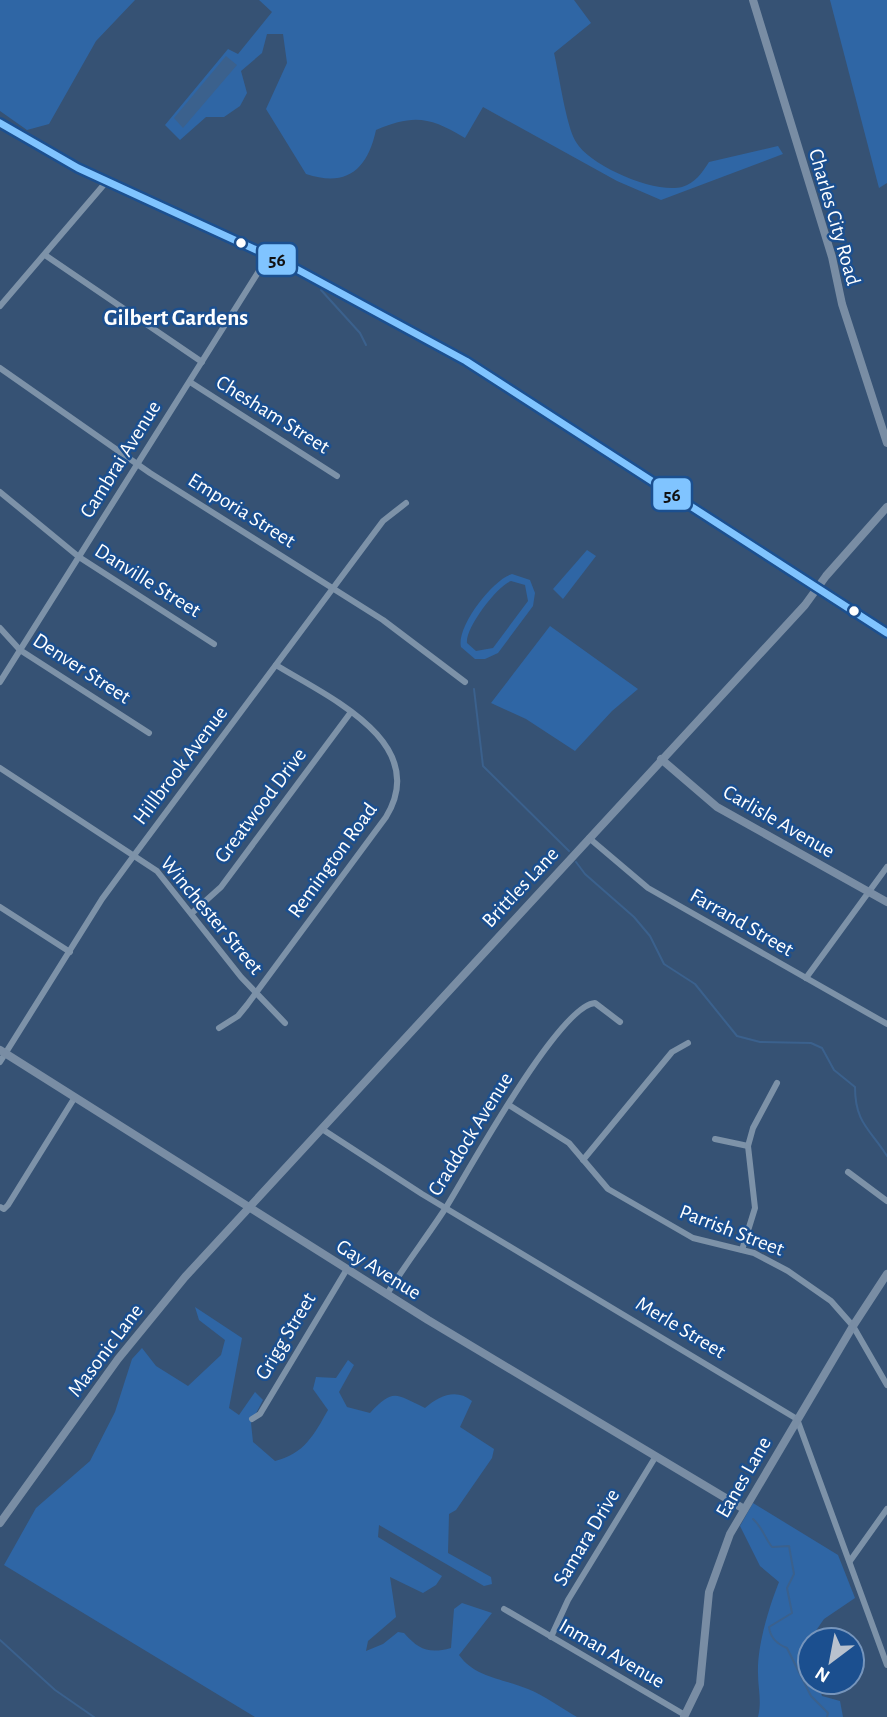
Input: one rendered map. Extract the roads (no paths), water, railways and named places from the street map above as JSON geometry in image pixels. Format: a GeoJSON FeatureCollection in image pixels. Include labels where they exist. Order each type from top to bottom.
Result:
{"type":"FeatureCollection","features":[{"type":"Feature","properties":{"kind":"main road","name":"Charles City Road"},"geometry":{"type":"LineString","coordinates":[[753,0],[832,257],[842,304],[887,443]]}},
{"type":"Feature","properties":{"kind":"main road"},"geometry":{"type":"LineString","coordinates":[[0,123],[55,157],[269,255],[498,381],[887,634]]}},
{"type":"Feature","properties":{"kind":"main road"},"geometry":{"type":"LineString","coordinates":[[817,590],[887,507]]}},
{"type":"Feature","properties":{"kind":"main road","name":"Brittles Lane"},"geometry":{"type":"LineString","coordinates":[[249,1208],[817,590]]}},
{"type":"Feature","properties":{"kind":"main road","name":"Carlisle Avenue"},"geometry":{"type":"LineString","coordinates":[[661,759],[717,807],[887,902]]}},
{"type":"Feature","properties":{"kind":"main road","name":"Gay Avenue"},"geometry":{"type":"LineString","coordinates":[[3,1052],[387,1294],[744,1509]]}},
{"type":"Feature","properties":{"kind":"main road","name":"Masonic Lane"},"geometry":{"type":"LineString","coordinates":[[0,1523],[148,1319],[249,1208]]}},
{"type":"Feature","properties":{"kind":"main road","name":"Eanes Lane"},"geometry":{"type":"LineString","coordinates":[[684,1716],[700,1684],[705,1612],[712,1581],[744,1509],[887,1274]]}},
{"type":"Feature","properties":{"kind":"street"},"geometry":{"type":"LineString","coordinates":[[0,306],[107,181]]}},
{"type":"Feature","properties":{"kind":"street","name":"Chesham Street"},"geometry":{"type":"LineString","coordinates":[[45,255],[202,362]]}},
{"type":"Feature","properties":{"kind":"street","name":"Cambrai Avenue"},"geometry":{"type":"LineString","coordinates":[[0,682],[269,255]]}},
{"type":"Feature","properties":{"kind":"street","name":"Emporia Street"},"geometry":{"type":"LineString","coordinates":[[0,368],[138,464],[412,640],[465,682]]}},
{"type":"Feature","properties":{"kind":"street","name":"Chesham Street"},"geometry":{"type":"LineString","coordinates":[[190,382],[337,476]]}},
{"type":"Feature","properties":{"kind":"street","name":"Danville Street"},"geometry":{"type":"LineString","coordinates":[[0,492],[79,557],[214,644]]}},
{"type":"Feature","properties":{"kind":"street","name":"Hillbrook Avenue"},"geometry":{"type":"LineString","coordinates":[[0,1062],[3,1052],[135,854],[383,521],[406,503]]}},
{"type":"Feature","properties":{"kind":"street","name":"Denver Street"},"geometry":{"type":"LineString","coordinates":[[0,628],[20,650],[149,733]]}},
{"type":"Feature","properties":{"kind":"street","name":"Remington Road"},"geometry":{"type":"LineString","coordinates":[[219,1028],[238,1016],[256,994],[393,807],[397,784],[391,755],[374,730],[351,712],[276,665]]}},
{"type":"Feature","properties":{"kind":"street","name":"Greatwood Drive"},"geometry":{"type":"LineString","coordinates":[[192,913],[221,887],[351,712]]}},
{"type":"Feature","properties":{"kind":"street","name":"Winchester Street"},"geometry":{"type":"LineString","coordinates":[[0,768],[135,854],[157,871],[256,994],[285,1023]]}},
{"type":"Feature","properties":{"kind":"street","name":"Farrand Street"},"geometry":{"type":"LineString","coordinates":[[589,838],[648,888],[887,1024]]}},
{"type":"Feature","properties":{"kind":"street"},"geometry":{"type":"LineString","coordinates":[[806,978],[887,867]]}},
{"type":"Feature","properties":{"kind":"street"},"geometry":{"type":"LineString","coordinates":[[0,907],[70,952]]}},
{"type":"Feature","properties":{"kind":"street","name":"Craddock Avenue"},"geometry":{"type":"LineString","coordinates":[[387,1294],[446,1207],[509,1105],[568,1020],[581,1007],[592,1003],[600,1005],[620,1022]]}},
{"type":"Feature","properties":{"kind":"street"},"geometry":{"type":"LineString","coordinates":[[583,1160],[673,1052],[688,1043]]}},
{"type":"Feature","properties":{"kind":"street"},"geometry":{"type":"LineString","coordinates":[[742,1250],[755,1208],[748,1146],[753,1128],[777,1083]]}},
{"type":"Feature","properties":{"kind":"street"},"geometry":{"type":"LineString","coordinates":[[1,1208],[75,1097]]}},
{"type":"Feature","properties":{"kind":"street","name":"Parrish Street"},"geometry":{"type":"LineString","coordinates":[[509,1105],[563,1139],[608,1189],[679,1232],[705,1242],[742,1250],[788,1271],[841,1309],[887,1385]]}},
{"type":"Feature","properties":{"kind":"street","name":"Merle Street"},"geometry":{"type":"LineString","coordinates":[[322,1129],[342,1145],[797,1419]]}},
{"type":"Feature","properties":{"kind":"street"},"geometry":{"type":"LineString","coordinates":[[715,1139],[748,1146]]}},
{"type":"Feature","properties":{"kind":"street"},"geometry":{"type":"LineString","coordinates":[[848,1172],[887,1201]]}},
{"type":"Feature","properties":{"kind":"street","name":"Grigg Street"},"geometry":{"type":"LineString","coordinates":[[252,1419],[260,1414],[347,1269]]}},
{"type":"Feature","properties":{"kind":"street"},"geometry":{"type":"LineString","coordinates":[[797,1419],[887,1664]]}},
{"type":"Feature","properties":{"kind":"street","name":"Samara Drive"},"geometry":{"type":"LineString","coordinates":[[551,1637],[568,1600],[656,1456]]}},
{"type":"Feature","properties":{"kind":"street"},"geometry":{"type":"LineString","coordinates":[[850,1561],[887,1509]]}},
{"type":"Feature","properties":{"kind":"street","name":"Inman Avenue"},"geometry":{"type":"LineString","coordinates":[[503,1609],[684,1716]]}},
{"type":"Feature","properties":{"kind":"waterway"},"geometry":{"type":"LineString","coordinates":[[321,290],[360,333],[366,345]]}},
{"type":"Feature","properties":{"kind":"waterway"},"geometry":{"type":"LineString","coordinates":[[474,689],[483,766],[569,851]]}},
{"type":"Feature","properties":{"kind":"waterway"},"geometry":{"type":"LineString","coordinates":[[576,862],[585,874],[634,917],[650,936],[664,964],[695,984],[737,1036],[760,1042],[811,1043],[822,1048],[834,1070],[855,1087],[861,1118],[887,1156]]}},
{"type":"Feature","properties":{"kind":"waterway"},"geometry":{"type":"LineString","coordinates":[[753,1519],[772,1547],[789,1546],[794,1574],[787,1588],[792,1613],[769,1627],[775,1640],[787,1648],[811,1696],[828,1713],[827,1717]]}},
{"type":"Feature","properties":{"kind":"waterway"},"geometry":{"type":"LineString","coordinates":[[0,1640],[55,1690],[94,1717]]}},
{"type":"Feature","properties":{"kind":"district","name":"Gilbert Gardens"},"geometry":{"type":"Point","coordinates":[176,317]}}]}
